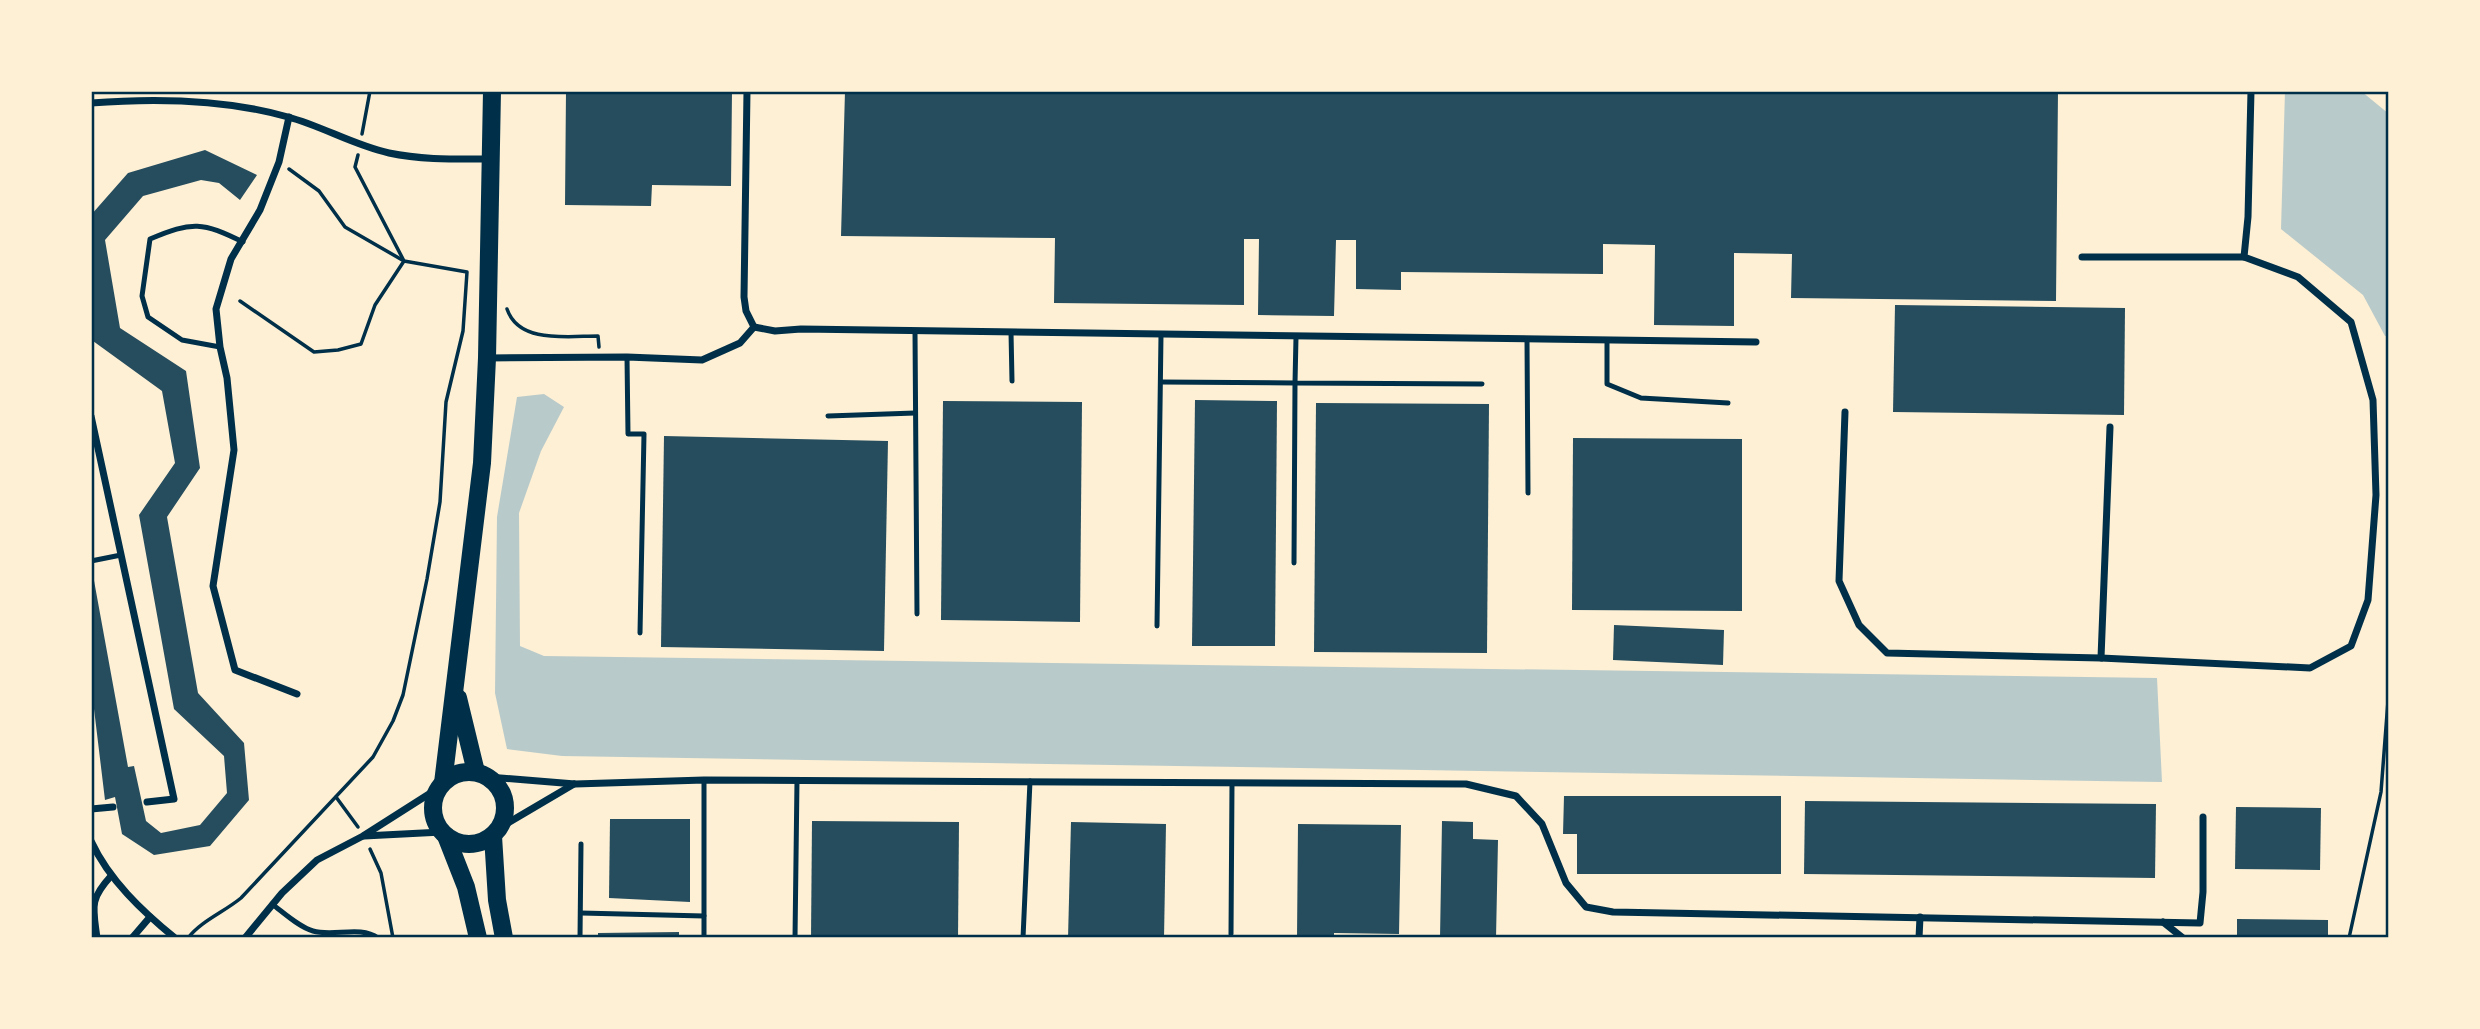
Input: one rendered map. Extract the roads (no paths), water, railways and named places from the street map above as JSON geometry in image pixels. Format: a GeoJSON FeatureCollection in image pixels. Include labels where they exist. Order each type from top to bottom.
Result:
{"type":"FeatureCollection","features":[{"type":"Feature","properties":{"kind":"main road"},"geometry":{"type":"LineString","coordinates":[[478,938],[466,887],[433,813],[433,802],[442,785],[482,463],[487,358],[492,91]]}},
{"type":"Feature","properties":{"kind":"main road"},"geometry":{"type":"LineString","coordinates":[[455,688],[482,775]]}},
{"type":"Feature","properties":{"kind":"main road"},"geometry":{"type":"LineString","coordinates":[[442,785],[453,776],[464,772],[482,775],[497,784],[505,805],[505,816],[497,832],[497,900],[504,938]]}},
{"type":"Feature","properties":{"kind":"main road"},"geometry":{"type":"LineString","coordinates":[[444,834],[464,845],[474,845],[497,832]]}},
{"type":"Feature","properties":{"kind":"street"},"geometry":{"type":"LineString","coordinates":[[129,91],[129,100]]}},
{"type":"Feature","properties":{"kind":"street"},"geometry":{"type":"LineString","coordinates":[[747,91],[744,297],[746,311],[754,327]]}},
{"type":"Feature","properties":{"kind":"street"},"geometry":{"type":"LineString","coordinates":[[2244,257],[2248,217],[2251,91]]}},
{"type":"Feature","properties":{"kind":"street"},"geometry":{"type":"LineString","coordinates":[[91,103],[129,100],[210,104],[289,117],[387,153],[424,159],[491,159]]}},
{"type":"Feature","properties":{"kind":"street"},"geometry":{"type":"LineString","coordinates":[[289,117],[279,162],[260,210],[231,259],[216,309],[227,378],[234,450],[212,586],[235,670],[297,694]]}},
{"type":"Feature","properties":{"kind":"street"},"geometry":{"type":"LineString","coordinates":[[1845,412],[1839,581],[1859,625],[1887,653],[2101,658],[2309,668],[2351,646],[2368,600],[2376,495],[2373,400],[2351,322],[2298,277],[2244,257],[2081,257]]}},
{"type":"Feature","properties":{"kind":"street"},"geometry":{"type":"LineString","coordinates":[[754,327],[775,331],[801,329],[1756,342]]}},
{"type":"Feature","properties":{"kind":"street"},"geometry":{"type":"LineString","coordinates":[[487,358],[627,357],[702,360],[740,343],[754,327]]}},
{"type":"Feature","properties":{"kind":"street"},"geometry":{"type":"LineString","coordinates":[[91,416],[174,799],[146,802]]}},
{"type":"Feature","properties":{"kind":"street"},"geometry":{"type":"LineString","coordinates":[[2101,658],[2110,428]]}},
{"type":"Feature","properties":{"kind":"street"},"geometry":{"type":"LineString","coordinates":[[482,775],[575,783],[704,779],[1466,784],[1516,796],[1542,824],[1566,883],[1586,907],[1613,912],[2200,922],[2203,892],[2203,817]]}},
{"type":"Feature","properties":{"kind":"street"},"geometry":{"type":"LineString","coordinates":[[497,832],[575,783]]}},
{"type":"Feature","properties":{"kind":"street"},"geometry":{"type":"LineString","coordinates":[[245,938],[272,904],[317,860],[363,836],[442,785]]}},
{"type":"Feature","properties":{"kind":"street"},"geometry":{"type":"LineString","coordinates":[[91,809],[113,807]]}},
{"type":"Feature","properties":{"kind":"street"},"geometry":{"type":"LineString","coordinates":[[363,836],[444,834]]}},
{"type":"Feature","properties":{"kind":"street"},"geometry":{"type":"LineString","coordinates":[[91,841],[111,876],[150,917],[175,938]]}},
{"type":"Feature","properties":{"kind":"street"},"geometry":{"type":"LineString","coordinates":[[97,938],[94,898],[111,876]]}},
{"type":"Feature","properties":{"kind":"street"},"geometry":{"type":"LineString","coordinates":[[132,938],[150,917]]}},
{"type":"Feature","properties":{"kind":"street"},"geometry":{"type":"LineString","coordinates":[[1919,938],[1920,917]]}},
{"type":"Feature","properties":{"kind":"street"},"geometry":{"type":"LineString","coordinates":[[2162,922],[2183,938]]}},
{"type":"Feature","properties":{"kind":"lane"},"geometry":{"type":"LineString","coordinates":[[220,347],[182,340],[148,317],[142,296],[150,239],[174,229],[196,225],[216,228],[243,242]]}},
{"type":"Feature","properties":{"kind":"lane"},"geometry":{"type":"LineString","coordinates":[[915,331],[917,614]]}},
{"type":"Feature","properties":{"kind":"lane"},"geometry":{"type":"LineString","coordinates":[[1011,332],[1012,381]]}},
{"type":"Feature","properties":{"kind":"lane"},"geometry":{"type":"LineString","coordinates":[[1157,626],[1161,335]]}},
{"type":"Feature","properties":{"kind":"lane"},"geometry":{"type":"LineString","coordinates":[[1294,563],[1296,337]]}},
{"type":"Feature","properties":{"kind":"lane"},"geometry":{"type":"LineString","coordinates":[[1527,340],[1528,493]]}},
{"type":"Feature","properties":{"kind":"lane"},"geometry":{"type":"LineString","coordinates":[[1607,341],[1606,384],[1641,398],[1728,403]]}},
{"type":"Feature","properties":{"kind":"lane"},"geometry":{"type":"LineString","coordinates":[[627,357],[628,434],[644,434],[640,633]]}},
{"type":"Feature","properties":{"kind":"lane"},"geometry":{"type":"LineString","coordinates":[[1161,382],[1482,384]]}},
{"type":"Feature","properties":{"kind":"lane"},"geometry":{"type":"LineString","coordinates":[[828,416],[915,412]]}},
{"type":"Feature","properties":{"kind":"lane"},"geometry":{"type":"LineString","coordinates":[[91,561],[121,555]]}},
{"type":"Feature","properties":{"kind":"lane"},"geometry":{"type":"LineString","coordinates":[[704,779],[704,938]]}},
{"type":"Feature","properties":{"kind":"lane"},"geometry":{"type":"LineString","coordinates":[[794,938],[797,780]]}},
{"type":"Feature","properties":{"kind":"lane"},"geometry":{"type":"LineString","coordinates":[[1023,938],[1030,782]]}},
{"type":"Feature","properties":{"kind":"lane"},"geometry":{"type":"LineString","coordinates":[[1231,934],[1232,783]]}},
{"type":"Feature","properties":{"kind":"lane"},"geometry":{"type":"LineString","coordinates":[[580,938],[581,844]]}},
{"type":"Feature","properties":{"kind":"lane"},"geometry":{"type":"LineString","coordinates":[[272,904],[312,931],[362,931],[378,938]]}},
{"type":"Feature","properties":{"kind":"lane"},"geometry":{"type":"LineString","coordinates":[[581,913],[704,916]]}}]}
